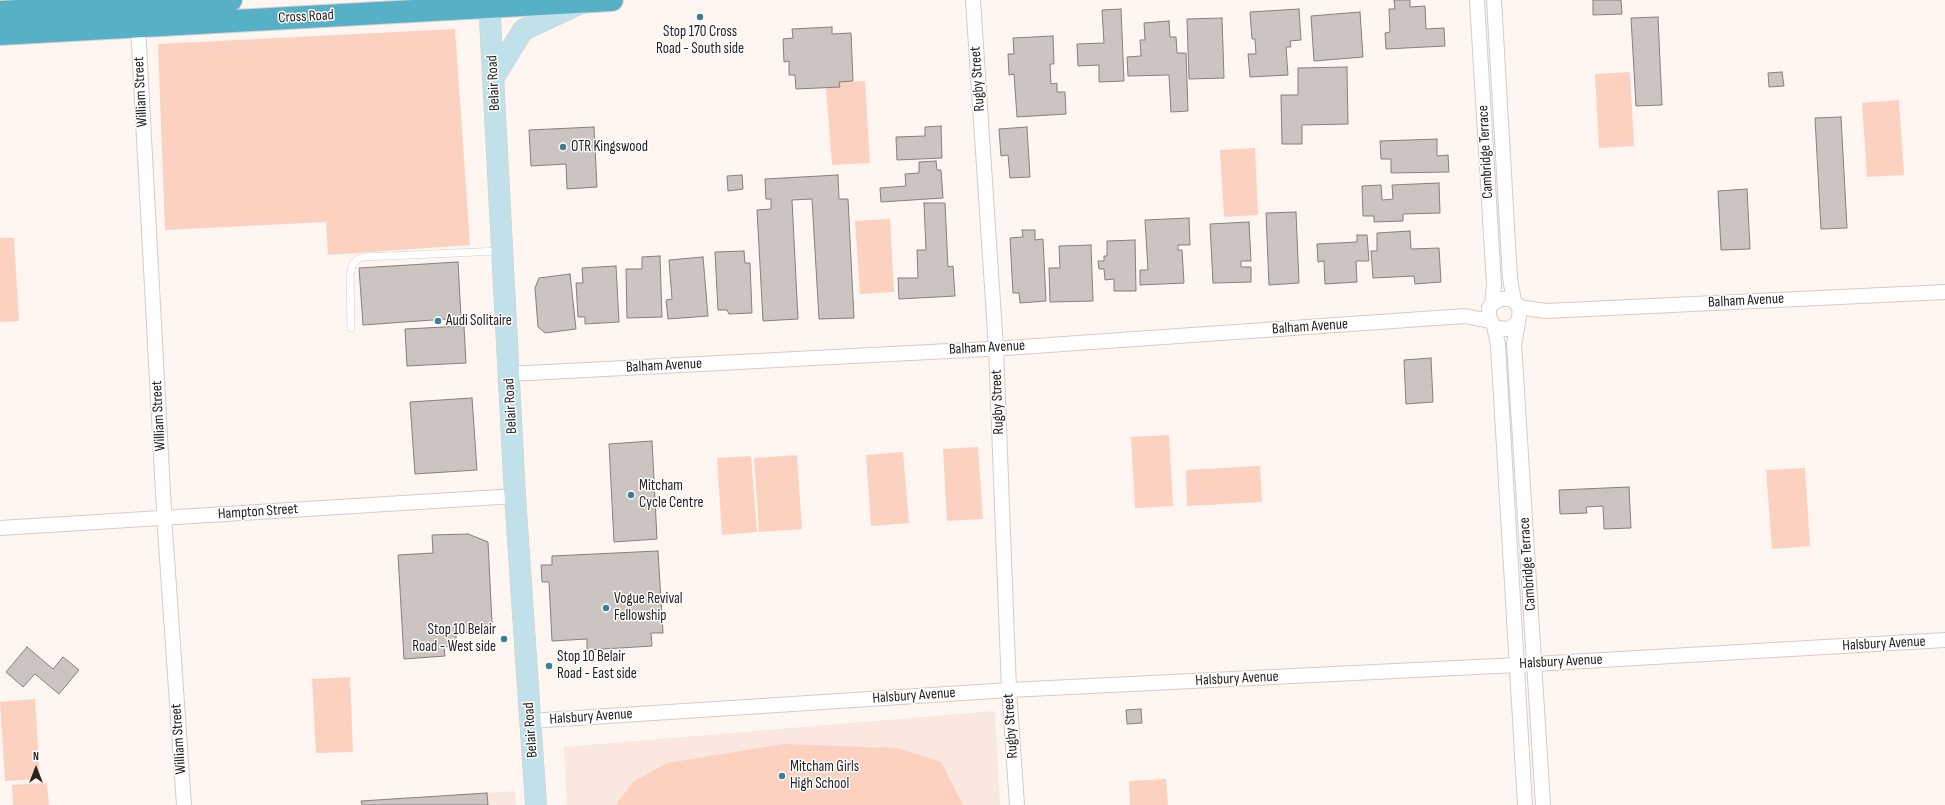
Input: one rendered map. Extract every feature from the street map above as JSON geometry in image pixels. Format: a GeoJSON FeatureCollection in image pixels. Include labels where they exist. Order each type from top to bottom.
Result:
{"type":"FeatureCollection","features":[{"type":"Feature","properties":{"kind":"highway"},"geometry":{"type":"LineString","coordinates":[[0,12],[36,5],[231,0]]}},
{"type":"Feature","properties":{"kind":"highway","name":"Cross Road"},"geometry":{"type":"LineString","coordinates":[[0,34],[490,4],[612,0]]}},
{"type":"Feature","properties":{"kind":"main road"},"geometry":{"type":"LineString","coordinates":[[494,77],[523,30],[583,2]]}},
{"type":"Feature","properties":{"kind":"main road","name":"Belair Road"},"geometry":{"type":"LineString","coordinates":[[490,4],[515,496],[536,805]]}},
{"type":"Feature","properties":{"kind":"street","name":"Rugby Street"},"geometry":{"type":"LineString","coordinates":[[973,0],[996,348],[1009,690],[1017,805]]}},
{"type":"Feature","properties":{"kind":"street","name":"Cambridge Terrace"},"geometry":{"type":"LineString","coordinates":[[1477,0],[1494,285],[1492,314],[1498,345],[1525,805]]}},
{"type":"Feature","properties":{"kind":"street","name":"Cambridge Terrace"},"geometry":{"type":"LineString","coordinates":[[1494,0],[1510,278],[1517,313],[1514,344],[1543,805]]}},
{"type":"Feature","properties":{"kind":"street"},"geometry":{"type":"LineString","coordinates":[[36,5],[38,31]]}},
{"type":"Feature","properties":{"kind":"street","name":"William Street"},"geometry":{"type":"LineString","coordinates":[[138,26],[164,517],[184,805]]}},
{"type":"Feature","properties":{"kind":"street"},"geometry":{"type":"LineString","coordinates":[[1484,116],[1500,115]]}},
{"type":"Feature","properties":{"kind":"street"},"geometry":{"type":"LineString","coordinates":[[1488,171],[1504,170]]}},
{"type":"Feature","properties":{"kind":"street"},"geometry":{"type":"LineString","coordinates":[[1490,211],[1506,210]]}},
{"type":"Feature","properties":{"kind":"street"},"geometry":{"type":"LineString","coordinates":[[1492,247],[1508,246]]}},
{"type":"Feature","properties":{"kind":"street","name":"Balham Avenue"},"geometry":{"type":"LineString","coordinates":[[1517,313],[1945,292]]}},
{"type":"Feature","properties":{"kind":"street"},"geometry":{"type":"LineString","coordinates":[[1505,298],[1517,313],[1508,329],[1492,314],[1496,300],[1505,298]]}},
{"type":"Feature","properties":{"kind":"street","name":"Balham Avenue"},"geometry":{"type":"LineString","coordinates":[[509,374],[996,348],[1492,314]]}},
{"type":"Feature","properties":{"kind":"street"},"geometry":{"type":"LineString","coordinates":[[1504,438],[1520,436]]}},
{"type":"Feature","properties":{"kind":"street"},"geometry":{"type":"LineString","coordinates":[[1507,487],[1523,486]]}},
{"type":"Feature","properties":{"kind":"street","name":"Hampton Street"},"geometry":{"type":"LineString","coordinates":[[0,528],[515,496]]}},
{"type":"Feature","properties":{"kind":"street"},"geometry":{"type":"LineString","coordinates":[[1510,544],[1527,543]]}},
{"type":"Feature","properties":{"kind":"street","name":"Halsbury Avenue"},"geometry":{"type":"LineString","coordinates":[[530,721],[1009,690],[1517,665],[1945,640]]}},
{"type":"Feature","properties":{"kind":"street"},"geometry":{"type":"LineString","coordinates":[[1522,762],[1541,761]]}},
{"type":"Feature","properties":{"kind":"lane"},"geometry":{"type":"LineString","coordinates":[[351,328],[350,274],[353,264],[358,259],[364,257],[502,251]]}},
{"type":"Feature","properties":{"kind":"shaded area"},"geometry":{"type":"Polygon","coordinates":[[[455,29],[470,245],[328,255],[326,222],[165,230],[158,44],[455,29]]]}},
{"type":"Feature","properties":{"kind":"shaded area"},"geometry":{"type":"Polygon","coordinates":[[[1630,72],[1634,146],[1599,148],[1595,74],[1630,72]]]}},
{"type":"Feature","properties":{"kind":"shaded area"},"geometry":{"type":"Polygon","coordinates":[[[865,81],[870,163],[832,165],[826,87],[839,87],[839,82],[865,81]]]}},
{"type":"Feature","properties":{"kind":"shaded area"},"geometry":{"type":"Polygon","coordinates":[[[1899,100],[1904,175],[1867,177],[1862,103],[1899,100]]]}},
{"type":"Feature","properties":{"kind":"shaded area"},"geometry":{"type":"Polygon","coordinates":[[[1255,148],[1258,215],[1224,217],[1220,150],[1255,148]]]}},
{"type":"Feature","properties":{"kind":"shaded area"},"geometry":{"type":"Polygon","coordinates":[[[890,219],[894,292],[860,294],[855,221],[890,219]]]}},
{"type":"Feature","properties":{"kind":"shaded area"},"geometry":{"type":"Polygon","coordinates":[[[0,238],[14,238],[19,321],[0,322],[0,238]]]}},
{"type":"Feature","properties":{"kind":"shaded area"},"geometry":{"type":"Polygon","coordinates":[[[1169,435],[1173,506],[1135,508],[1131,437],[1169,435]]]}},
{"type":"Feature","properties":{"kind":"shaded area"},"geometry":{"type":"Polygon","coordinates":[[[978,447],[983,519],[947,521],[943,449],[978,447]]]}},
{"type":"Feature","properties":{"kind":"shaded area"},"geometry":{"type":"Polygon","coordinates":[[[903,452],[909,523],[871,526],[866,455],[903,452]]]}},
{"type":"Feature","properties":{"kind":"shaded area"},"geometry":{"type":"Polygon","coordinates":[[[797,455],[802,529],[759,532],[754,458],[797,455]]]}},
{"type":"Feature","properties":{"kind":"shaded area"},"geometry":{"type":"Polygon","coordinates":[[[751,456],[757,532],[722,535],[717,458],[751,456]]]}},
{"type":"Feature","properties":{"kind":"shaded area"},"geometry":{"type":"Polygon","coordinates":[[[1260,466],[1262,502],[1187,506],[1186,470],[1260,466]]]}},
{"type":"Feature","properties":{"kind":"shaded area"},"geometry":{"type":"Polygon","coordinates":[[[1805,468],[1810,546],[1772,549],[1766,470],[1805,468]]]}},
{"type":"Feature","properties":{"kind":"shaded area"},"geometry":{"type":"Polygon","coordinates":[[[350,677],[353,752],[316,753],[312,679],[350,677]]]}},
{"type":"Feature","properties":{"kind":"shaded area"},"geometry":{"type":"Polygon","coordinates":[[[35,699],[40,779],[5,781],[0,702],[35,699]]]}},
{"type":"Feature","properties":{"kind":"shaded area","name":"Mitcham Girls High School"},"geometry":{"type":"Polygon","coordinates":[[[995,711],[1000,805],[567,805],[564,747],[995,711]]]}},
{"type":"Feature","properties":{"kind":"shaded area"},"geometry":{"type":"Polygon","coordinates":[[[783,744],[898,748],[941,762],[963,805],[616,805],[633,782],[667,763],[783,744]]]}},
{"type":"Feature","properties":{"kind":"shaded area"},"geometry":{"type":"Polygon","coordinates":[[[1166,779],[1168,805],[1130,805],[1129,781],[1166,779]]]}},
{"type":"Feature","properties":{"kind":"shaded area"},"geometry":{"type":"Polygon","coordinates":[[[47,783],[49,805],[13,805],[12,785],[47,783]]]}},
{"type":"Feature","properties":{"kind":"shaded area"},"geometry":{"type":"Polygon","coordinates":[[[515,791],[516,805],[362,805],[361,801],[515,791]]]}},
{"type":"Feature","properties":{"kind":"building"},"geometry":{"type":"Polygon","coordinates":[[[1394,0],[1410,0],[1410,7],[1425,6],[1426,29],[1444,28],[1445,46],[1386,49],[1385,33],[1390,32],[1389,9],[1395,9],[1394,0]]]}},
{"type":"Feature","properties":{"kind":"building"},"geometry":{"type":"Polygon","coordinates":[[[1593,0],[1621,0],[1622,14],[1593,15],[1593,0]]]}},
{"type":"Feature","properties":{"kind":"building"},"geometry":{"type":"Polygon","coordinates":[[[1121,9],[1124,81],[1099,82],[1099,65],[1078,66],[1077,44],[1104,43],[1102,10],[1121,9]]]}},
{"type":"Feature","properties":{"kind":"building"},"geometry":{"type":"Polygon","coordinates":[[[1299,9],[1301,40],[1290,41],[1291,47],[1286,47],[1288,75],[1250,77],[1248,54],[1256,54],[1255,39],[1252,39],[1250,12],[1299,9]]]}},
{"type":"Feature","properties":{"kind":"building"},"geometry":{"type":"Polygon","coordinates":[[[1360,12],[1363,57],[1314,61],[1311,16],[1360,12]]]}},
{"type":"Feature","properties":{"kind":"building"},"geometry":{"type":"Polygon","coordinates":[[[1658,17],[1662,105],[1636,106],[1631,18],[1658,17]]]}},
{"type":"Feature","properties":{"kind":"building"},"geometry":{"type":"Polygon","coordinates":[[[1222,18],[1224,78],[1189,79],[1187,19],[1222,18]]]}},
{"type":"Feature","properties":{"kind":"building"},"geometry":{"type":"Polygon","coordinates":[[[1169,21],[1170,37],[1176,37],[1177,53],[1186,53],[1188,111],[1171,112],[1169,75],[1128,76],[1127,57],[1141,56],[1140,40],[1145,40],[1144,23],[1169,21]]]}},
{"type":"Feature","properties":{"kind":"building"},"geometry":{"type":"Polygon","coordinates":[[[832,27],[832,34],[851,33],[853,81],[839,82],[840,87],[796,89],[795,75],[789,75],[789,61],[784,62],[783,39],[793,38],[792,29],[832,27]]]}},
{"type":"Feature","properties":{"kind":"building"},"geometry":{"type":"Polygon","coordinates":[[[1053,36],[1054,64],[1050,64],[1051,84],[1057,83],[1057,92],[1065,92],[1066,114],[1017,117],[1014,74],[1009,75],[1008,54],[1014,54],[1013,38],[1053,36]]]}},
{"type":"Feature","properties":{"kind":"building"},"geometry":{"type":"Polygon","coordinates":[[[1347,67],[1348,124],[1302,125],[1302,144],[1282,144],[1281,95],[1298,95],[1298,68],[1347,67]]]}},
{"type":"Feature","properties":{"kind":"building"},"geometry":{"type":"Polygon","coordinates":[[[1782,72],[1784,86],[1769,87],[1768,73],[1782,72]]]}},
{"type":"Feature","properties":{"kind":"building"},"geometry":{"type":"Polygon","coordinates":[[[1841,117],[1847,228],[1821,229],[1815,118],[1841,117]]]}},
{"type":"Feature","properties":{"kind":"building"},"geometry":{"type":"Polygon","coordinates":[[[941,126],[942,158],[897,160],[896,137],[925,136],[925,127],[941,126]]]}},
{"type":"Feature","properties":{"kind":"building","name":"OTR Kingswood"},"geometry":{"type":"Polygon","coordinates":[[[594,127],[597,187],[567,189],[566,164],[531,166],[529,130],[594,127]]]}},
{"type":"Feature","properties":{"kind":"building"},"geometry":{"type":"Polygon","coordinates":[[[1027,127],[1030,177],[1010,178],[1008,155],[1001,156],[999,129],[1027,127]]]}},
{"type":"Feature","properties":{"kind":"building"},"geometry":{"type":"Polygon","coordinates":[[[1437,139],[1437,156],[1448,155],[1449,172],[1391,173],[1391,159],[1381,159],[1380,141],[1437,139]]]}},
{"type":"Feature","properties":{"kind":"building"},"geometry":{"type":"Polygon","coordinates":[[[936,161],[937,170],[941,170],[943,198],[881,202],[880,188],[906,186],[905,174],[919,173],[919,162],[936,161]]]}},
{"type":"Feature","properties":{"kind":"building"},"geometry":{"type":"Polygon","coordinates":[[[742,175],[743,189],[728,191],[727,176],[742,175]]]}},
{"type":"Feature","properties":{"kind":"building"},"geometry":{"type":"Polygon","coordinates":[[[838,175],[839,199],[848,199],[854,318],[819,319],[812,199],[792,200],[798,319],[763,321],[757,210],[771,209],[771,199],[766,199],[765,179],[838,175]]]}},
{"type":"Feature","properties":{"kind":"building"},"geometry":{"type":"Polygon","coordinates":[[[1439,183],[1440,213],[1403,214],[1403,221],[1374,222],[1374,216],[1363,216],[1362,186],[1381,185],[1382,200],[1393,199],[1392,185],[1439,183]]]}},
{"type":"Feature","properties":{"kind":"building"},"geometry":{"type":"Polygon","coordinates":[[[1747,189],[1750,249],[1721,250],[1718,191],[1747,189]]]}},
{"type":"Feature","properties":{"kind":"building"},"geometry":{"type":"Polygon","coordinates":[[[924,203],[945,203],[948,267],[953,266],[955,296],[899,299],[898,278],[918,278],[917,250],[926,250],[924,203]]]}},
{"type":"Feature","properties":{"kind":"building"},"geometry":{"type":"Polygon","coordinates":[[[1296,212],[1299,283],[1269,285],[1266,213],[1296,212]]]}},
{"type":"Feature","properties":{"kind":"building"},"geometry":{"type":"Polygon","coordinates":[[[1189,218],[1190,245],[1178,245],[1178,250],[1182,250],[1184,283],[1140,285],[1140,270],[1148,270],[1145,220],[1189,218]]]}},
{"type":"Feature","properties":{"kind":"building"},"geometry":{"type":"Polygon","coordinates":[[[1249,222],[1251,261],[1241,261],[1241,267],[1251,267],[1251,282],[1213,283],[1210,224],[1249,222]]]}},
{"type":"Feature","properties":{"kind":"building"},"geometry":{"type":"Polygon","coordinates":[[[1022,230],[1035,230],[1035,240],[1043,239],[1046,301],[1020,303],[1019,293],[1013,293],[1010,238],[1023,237],[1022,230]]]}},
{"type":"Feature","properties":{"kind":"building"},"geometry":{"type":"Polygon","coordinates":[[[1410,231],[1411,249],[1439,248],[1441,282],[1415,284],[1414,276],[1373,278],[1371,251],[1377,251],[1377,233],[1410,231]]]}},
{"type":"Feature","properties":{"kind":"building"},"geometry":{"type":"Polygon","coordinates":[[[1357,235],[1367,235],[1369,261],[1356,261],[1357,282],[1325,284],[1324,261],[1318,262],[1317,244],[1357,242],[1357,235]]]}},
{"type":"Feature","properties":{"kind":"building"},"geometry":{"type":"Polygon","coordinates":[[[1135,240],[1136,291],[1114,291],[1114,279],[1105,280],[1104,269],[1099,269],[1098,261],[1104,261],[1104,256],[1107,256],[1107,241],[1135,240]]]}},
{"type":"Feature","properties":{"kind":"building"},"geometry":{"type":"Polygon","coordinates":[[[1091,245],[1093,301],[1050,302],[1049,268],[1060,268],[1059,246],[1091,245]]]}},
{"type":"Feature","properties":{"kind":"building"},"geometry":{"type":"Polygon","coordinates":[[[744,251],[745,263],[750,263],[752,313],[729,314],[727,310],[718,310],[715,252],[744,251]]]}},
{"type":"Feature","properties":{"kind":"building"},"geometry":{"type":"Polygon","coordinates":[[[660,256],[662,317],[627,318],[626,269],[642,269],[642,257],[660,256]]]}},
{"type":"Feature","properties":{"kind":"building"},"geometry":{"type":"Polygon","coordinates":[[[703,257],[708,316],[668,319],[666,300],[672,299],[669,260],[703,257]]]}},
{"type":"Feature","properties":{"kind":"building"},"geometry":{"type":"Polygon","coordinates":[[[458,262],[461,318],[363,325],[359,268],[458,262]]]}},
{"type":"Feature","properties":{"kind":"building"},"geometry":{"type":"Polygon","coordinates":[[[616,266],[619,322],[585,324],[585,317],[578,317],[576,283],[583,283],[582,268],[616,266]]]}},
{"type":"Feature","properties":{"kind":"building"},"geometry":{"type":"Polygon","coordinates":[[[570,274],[576,329],[545,333],[538,327],[535,288],[539,278],[570,274]]]}},
{"type":"Feature","properties":{"kind":"building"},"geometry":{"type":"Polygon","coordinates":[[[464,326],[466,363],[407,366],[405,329],[464,326]]]}},
{"type":"Feature","properties":{"kind":"building"},"geometry":{"type":"Polygon","coordinates":[[[1431,358],[1433,402],[1406,404],[1404,360],[1431,358]]]}},
{"type":"Feature","properties":{"kind":"building"},"geometry":{"type":"Polygon","coordinates":[[[472,398],[477,470],[415,474],[410,402],[472,398]]]}},
{"type":"Feature","properties":{"kind":"building"},"geometry":{"type":"Polygon","coordinates":[[[652,441],[657,539],[614,542],[609,444],[652,441]]]}},
{"type":"Feature","properties":{"kind":"building"},"geometry":{"type":"Polygon","coordinates":[[[1629,487],[1631,528],[1604,529],[1603,506],[1586,507],[1587,513],[1560,514],[1559,490],[1629,487]]]}},
{"type":"Feature","properties":{"kind":"building"},"geometry":{"type":"Polygon","coordinates":[[[468,534],[488,542],[492,623],[476,632],[456,633],[456,646],[444,647],[445,656],[404,659],[398,555],[433,553],[432,535],[468,534]]]}},
{"type":"Feature","properties":{"kind":"building","name":"Vogue Revival Fellowship"},"geometry":{"type":"Polygon","coordinates":[[[658,551],[663,633],[651,633],[652,646],[587,650],[587,639],[552,641],[549,582],[542,582],[541,565],[552,565],[552,556],[658,551]]]}},
{"type":"Feature","properties":{"kind":"building"},"geometry":{"type":"Polygon","coordinates":[[[27,647],[53,669],[63,657],[79,670],[59,694],[35,674],[23,687],[6,672],[27,647]]]}},
{"type":"Feature","properties":{"kind":"building"},"geometry":{"type":"Polygon","coordinates":[[[1141,709],[1142,723],[1127,724],[1126,710],[1141,709]]]}},
{"type":"Feature","properties":{"kind":"building"},"geometry":{"type":"Polygon","coordinates":[[[487,793],[488,805],[362,805],[361,801],[487,793]]]}},
{"type":"Feature","properties":{"kind":"place","name":"Stop 170 Cross Road - South side"},"geometry":{"type":"Point","coordinates":[700,17]}},
{"type":"Feature","properties":{"kind":"place","name":"OTR Kingswood"},"geometry":{"type":"Point","coordinates":[563,147]}},
{"type":"Feature","properties":{"kind":"place","name":"Audi Solitaire"},"geometry":{"type":"Point","coordinates":[438,321]}},
{"type":"Feature","properties":{"kind":"place","name":"Mitcham Cycle Centre"},"geometry":{"type":"Point","coordinates":[631,495]}},
{"type":"Feature","properties":{"kind":"place","name":"Vogue Revival Fellowship"},"geometry":{"type":"Point","coordinates":[606,608]}},
{"type":"Feature","properties":{"kind":"place","name":"Stop 10 Belair Road - West side"},"geometry":{"type":"Point","coordinates":[504,639]}},
{"type":"Feature","properties":{"kind":"place","name":"Stop 10 Belair Road - East side"},"geometry":{"type":"Point","coordinates":[549,666]}},
{"type":"Feature","properties":{"kind":"place","name":"Mitcham Girls High School"},"geometry":{"type":"Point","coordinates":[782,776]}}]}
